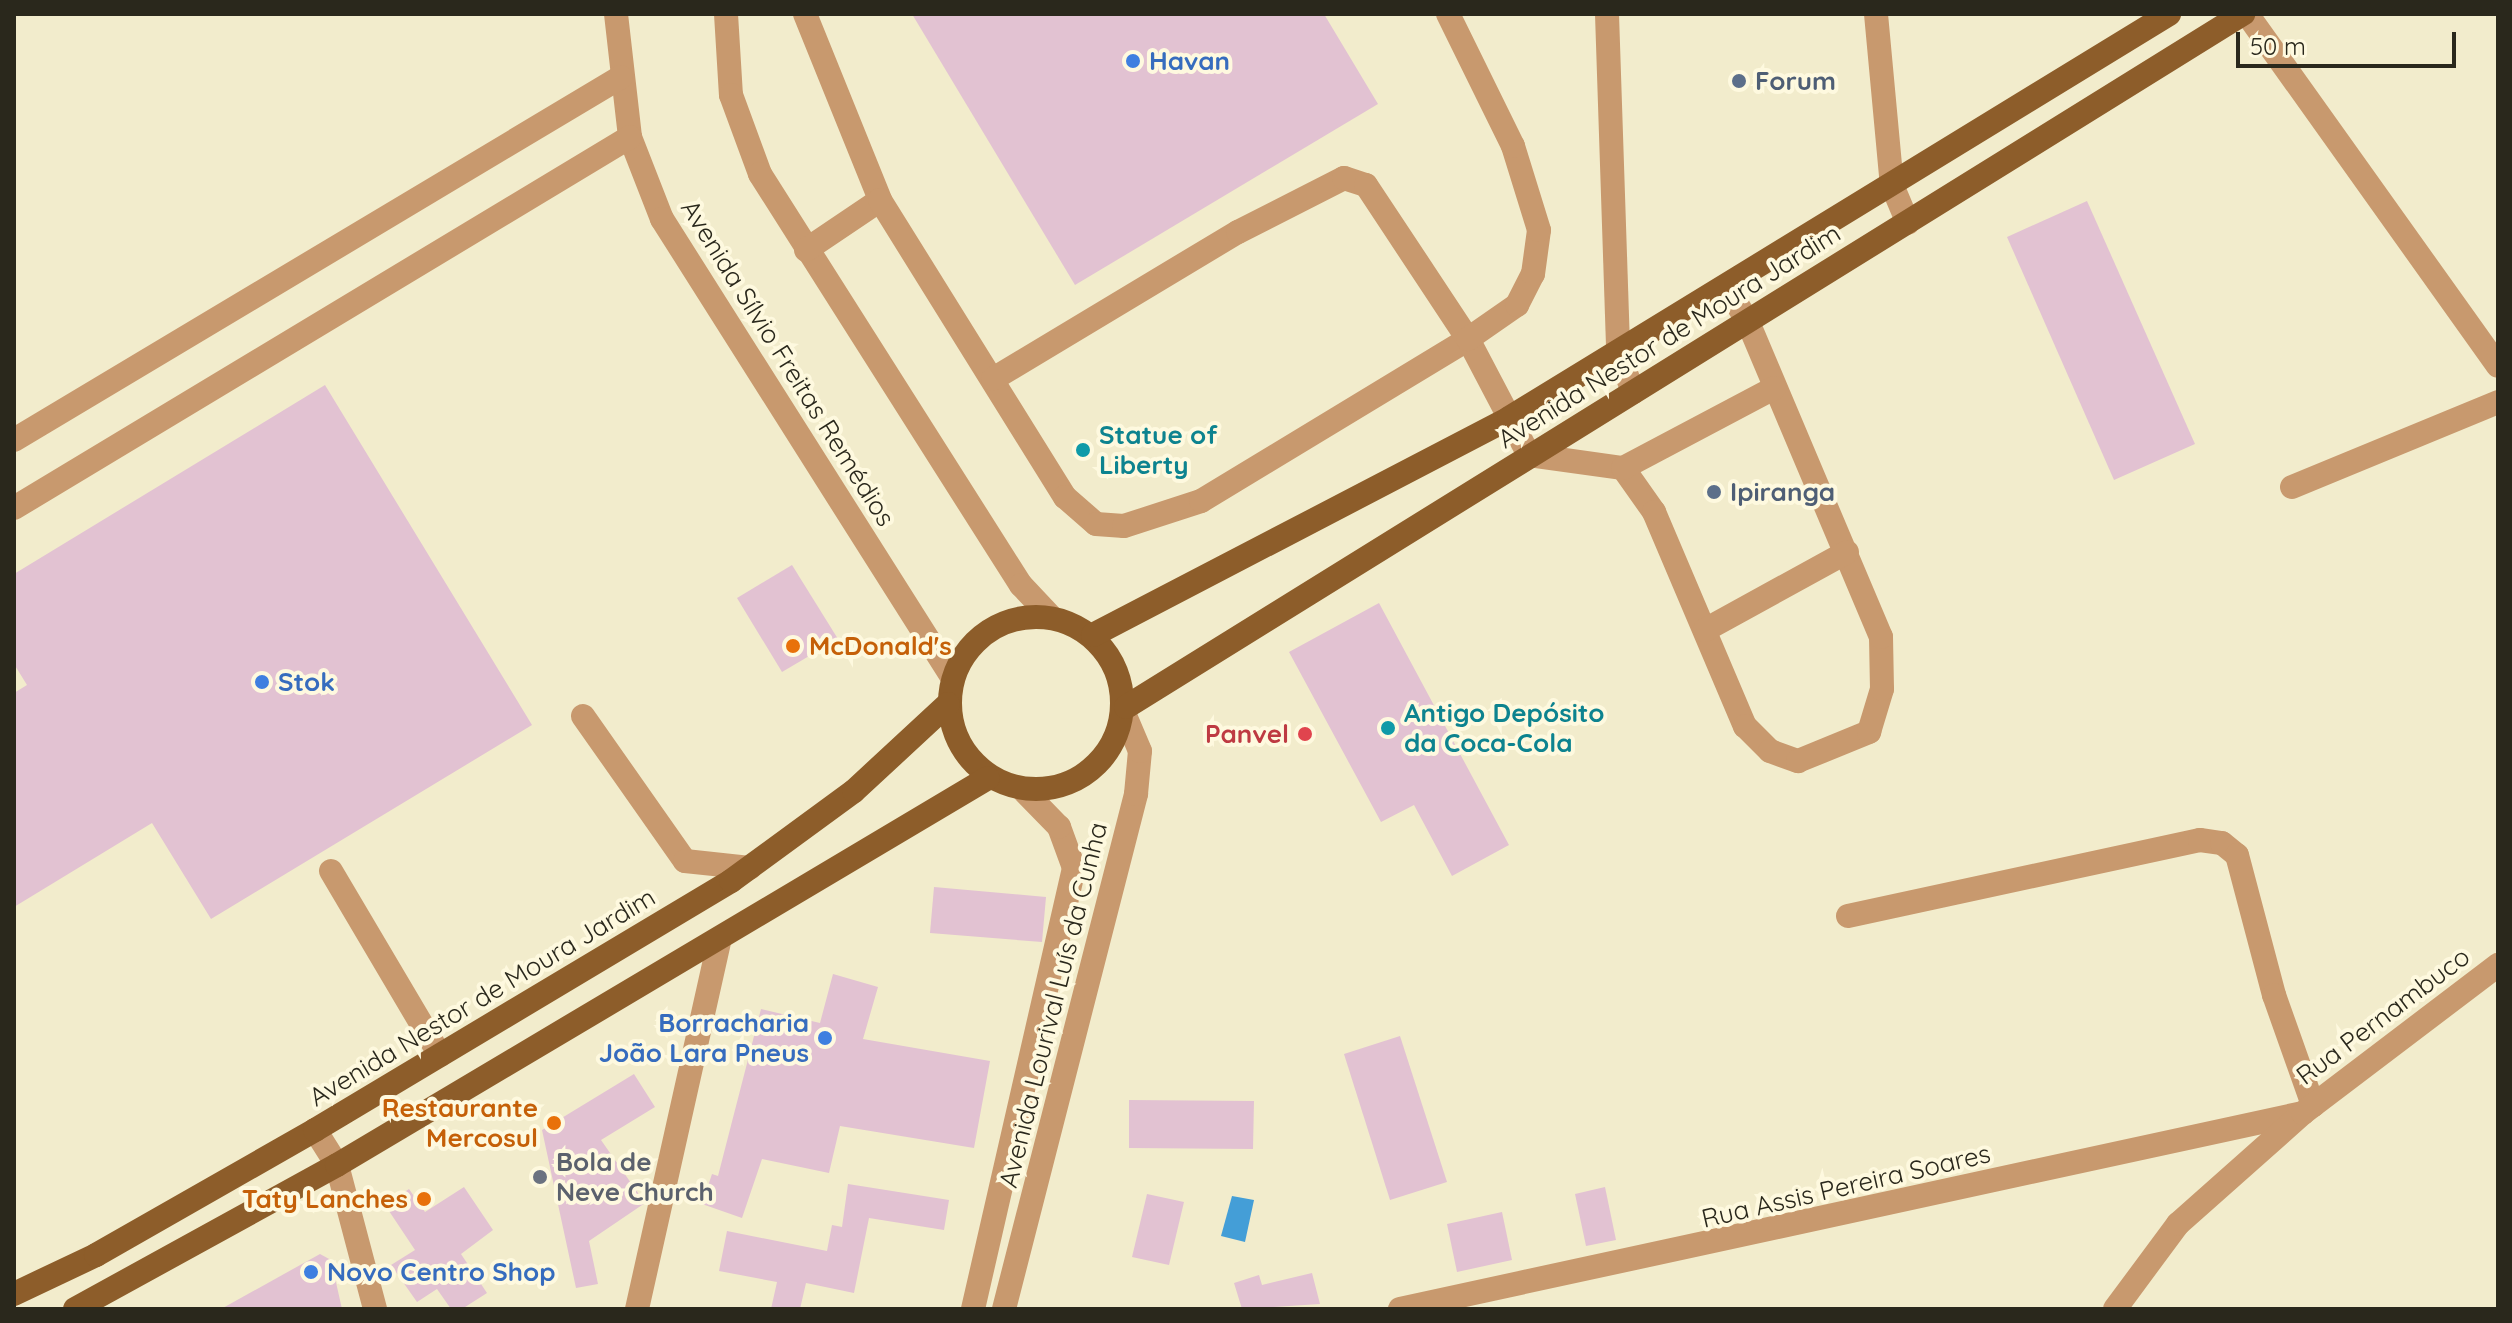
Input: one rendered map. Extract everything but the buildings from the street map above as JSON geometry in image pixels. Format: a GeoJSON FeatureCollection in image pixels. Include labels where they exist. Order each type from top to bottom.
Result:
{"type":"FeatureCollection","features":[{"type":"Feature","properties":{"kind":"main road","name":"Avenida Nestor de Moura Jardim"},"geometry":{"type":"LineString","coordinates":[[1093,635],[1509,418],[1846,215],[2169,14]]}},
{"type":"Feature","properties":{"kind":"main road","name":"Avenida Nestor de Moura Jardim"},"geometry":{"type":"LineString","coordinates":[[1025,792],[1081,775],[1126,712],[1529,455],[2245,14]]}},
{"type":"Feature","properties":{"kind":"main road"},"geometry":{"type":"LineString","coordinates":[[1846,215],[1864,250]]}},
{"type":"Feature","properties":{"kind":"main road"},"geometry":{"type":"LineString","coordinates":[[1025,792],[988,778],[958,746],[948,704],[952,677],[974,642],[1010,620],[1051,617],[1093,635],[1118,667],[1126,712]]}},
{"type":"Feature","properties":{"kind":"main road","name":"Avenida Nestor de Moura Jardim"},"geometry":{"type":"LineString","coordinates":[[14,1294],[96,1255],[315,1130],[750,868],[854,791],[948,704]]}},
{"type":"Feature","properties":{"kind":"main road"},"geometry":{"type":"LineString","coordinates":[[89,1306],[719,941],[988,778]]}},
{"type":"Feature","properties":{"kind":"street","name":"Avenida Sílvio Freitas Remédios"},"geometry":{"type":"LineString","coordinates":[[616,14],[630,137],[662,219],[952,677]]}},
{"type":"Feature","properties":{"kind":"street"},"geometry":{"type":"LineString","coordinates":[[726,14],[731,95],[760,174],[1021,585],[1051,617]]}},
{"type":"Feature","properties":{"kind":"street"},"geometry":{"type":"LineString","coordinates":[[805,14],[880,200],[1065,497],[1096,524],[1124,526],[1201,501],[1468,339],[1517,305],[1533,274],[1539,230],[1513,146],[1448,14]]}},
{"type":"Feature","properties":{"kind":"street"},"geometry":{"type":"LineString","coordinates":[[1607,14],[1618,351],[1633,392]]}},
{"type":"Feature","properties":{"kind":"street"},"geometry":{"type":"LineString","coordinates":[[1876,14],[1892,185],[1908,223]]}},
{"type":"Feature","properties":{"kind":"street"},"geometry":{"type":"LineString","coordinates":[[2245,14],[2498,366]]}},
{"type":"Feature","properties":{"kind":"street"},"geometry":{"type":"LineString","coordinates":[[14,440],[621,77]]}},
{"type":"Feature","properties":{"kind":"street"},"geometry":{"type":"LineString","coordinates":[[14,508],[630,137]]}},
{"type":"Feature","properties":{"kind":"street"},"geometry":{"type":"LineString","coordinates":[[993,379],[1238,232],[1344,178],[1366,185],[1468,339],[1529,455],[1623,468],[1774,388]]}},
{"type":"Feature","properties":{"kind":"street"},"geometry":{"type":"LineString","coordinates":[[806,250],[880,200]]}},
{"type":"Feature","properties":{"kind":"street"},"geometry":{"type":"LineString","coordinates":[[1623,468],[1654,512],[1745,726],[1770,751],[1798,761],[1869,732],[1882,689],[1881,637],[1748,322],[1726,286]]}},
{"type":"Feature","properties":{"kind":"street"},"geometry":{"type":"LineString","coordinates":[[2292,487],[2498,402]]}},
{"type":"Feature","properties":{"kind":"street"},"geometry":{"type":"LineString","coordinates":[[1705,630],[1847,552]]}},
{"type":"Feature","properties":{"kind":"street","name":"Avenida Lourival Luís da Cunha"},"geometry":{"type":"LineString","coordinates":[[1004,1309],[1136,794],[1140,751],[1126,712]]}},
{"type":"Feature","properties":{"kind":"street"},"geometry":{"type":"LineString","coordinates":[[583,716],[685,861],[750,868]]}},
{"type":"Feature","properties":{"kind":"street","name":"Avenida Lourival Luís da Cunha"},"geometry":{"type":"LineString","coordinates":[[973,1309],[1074,868],[1059,827],[1025,792]]}},
{"type":"Feature","properties":{"kind":"street"},"geometry":{"type":"LineString","coordinates":[[1848,916],[2200,840],[2222,843],[2237,855],[2308,1109]]}},
{"type":"Feature","properties":{"kind":"street"},"geometry":{"type":"LineString","coordinates":[[331,871],[440,1055]]}},
{"type":"Feature","properties":{"kind":"street"},"geometry":{"type":"LineString","coordinates":[[637,1309],[719,941]]}},
{"type":"Feature","properties":{"kind":"street","name":"Rua Pernambuco"},"geometry":{"type":"LineString","coordinates":[[2115,1309],[2178,1224],[2308,1109],[2498,965]]}},
{"type":"Feature","properties":{"kind":"street","name":"Rua Assis Pereira Soares"},"geometry":{"type":"LineString","coordinates":[[1400,1309],[2308,1109]]}},
{"type":"Feature","properties":{"kind":"street"},"geometry":{"type":"LineString","coordinates":[[315,1130],[337,1165],[375,1309]]}},
{"type":"Feature","properties":{"kind":"water"},"geometry":{"type":"Polygon","coordinates":[[[1232,1196],[1254,1200],[1245,1242],[1221,1236],[1232,1196]]]}},
{"type":"Feature","properties":{"kind":"place","name":"Havan"},"geometry":{"type":"Point","coordinates":[1133,61]}},
{"type":"Feature","properties":{"kind":"place","name":"Forum"},"geometry":{"type":"Point","coordinates":[1739,81]}},
{"type":"Feature","properties":{"kind":"place","name":"Statue of Liberty"},"geometry":{"type":"Point","coordinates":[1083,450]}},
{"type":"Feature","properties":{"kind":"place","name":"Ipiranga"},"geometry":{"type":"Point","coordinates":[1714,492]}},
{"type":"Feature","properties":{"kind":"place","name":"McDonald's"},"geometry":{"type":"Point","coordinates":[793,646]}},
{"type":"Feature","properties":{"kind":"place","name":"Stok"},"geometry":{"type":"Point","coordinates":[262,682]}},
{"type":"Feature","properties":{"kind":"place","name":"Antigo Depósito da Coca-Cola"},"geometry":{"type":"Point","coordinates":[1388,728]}},
{"type":"Feature","properties":{"kind":"place","name":"Panvel"},"geometry":{"type":"Point","coordinates":[1305,734]}},
{"type":"Feature","properties":{"kind":"place","name":"Borracharia João Lara Pneus"},"geometry":{"type":"Point","coordinates":[825,1038]}},
{"type":"Feature","properties":{"kind":"place","name":"Restaurante Mercosul"},"geometry":{"type":"Point","coordinates":[554,1123]}},
{"type":"Feature","properties":{"kind":"place","name":"Bola de Neve Church"},"geometry":{"type":"Point","coordinates":[540,1177]}},
{"type":"Feature","properties":{"kind":"place","name":"Taty Lanches"},"geometry":{"type":"Point","coordinates":[424,1199]}},
{"type":"Feature","properties":{"kind":"place","name":"Novo Centro Shop"},"geometry":{"type":"Point","coordinates":[311,1272]}}]}
